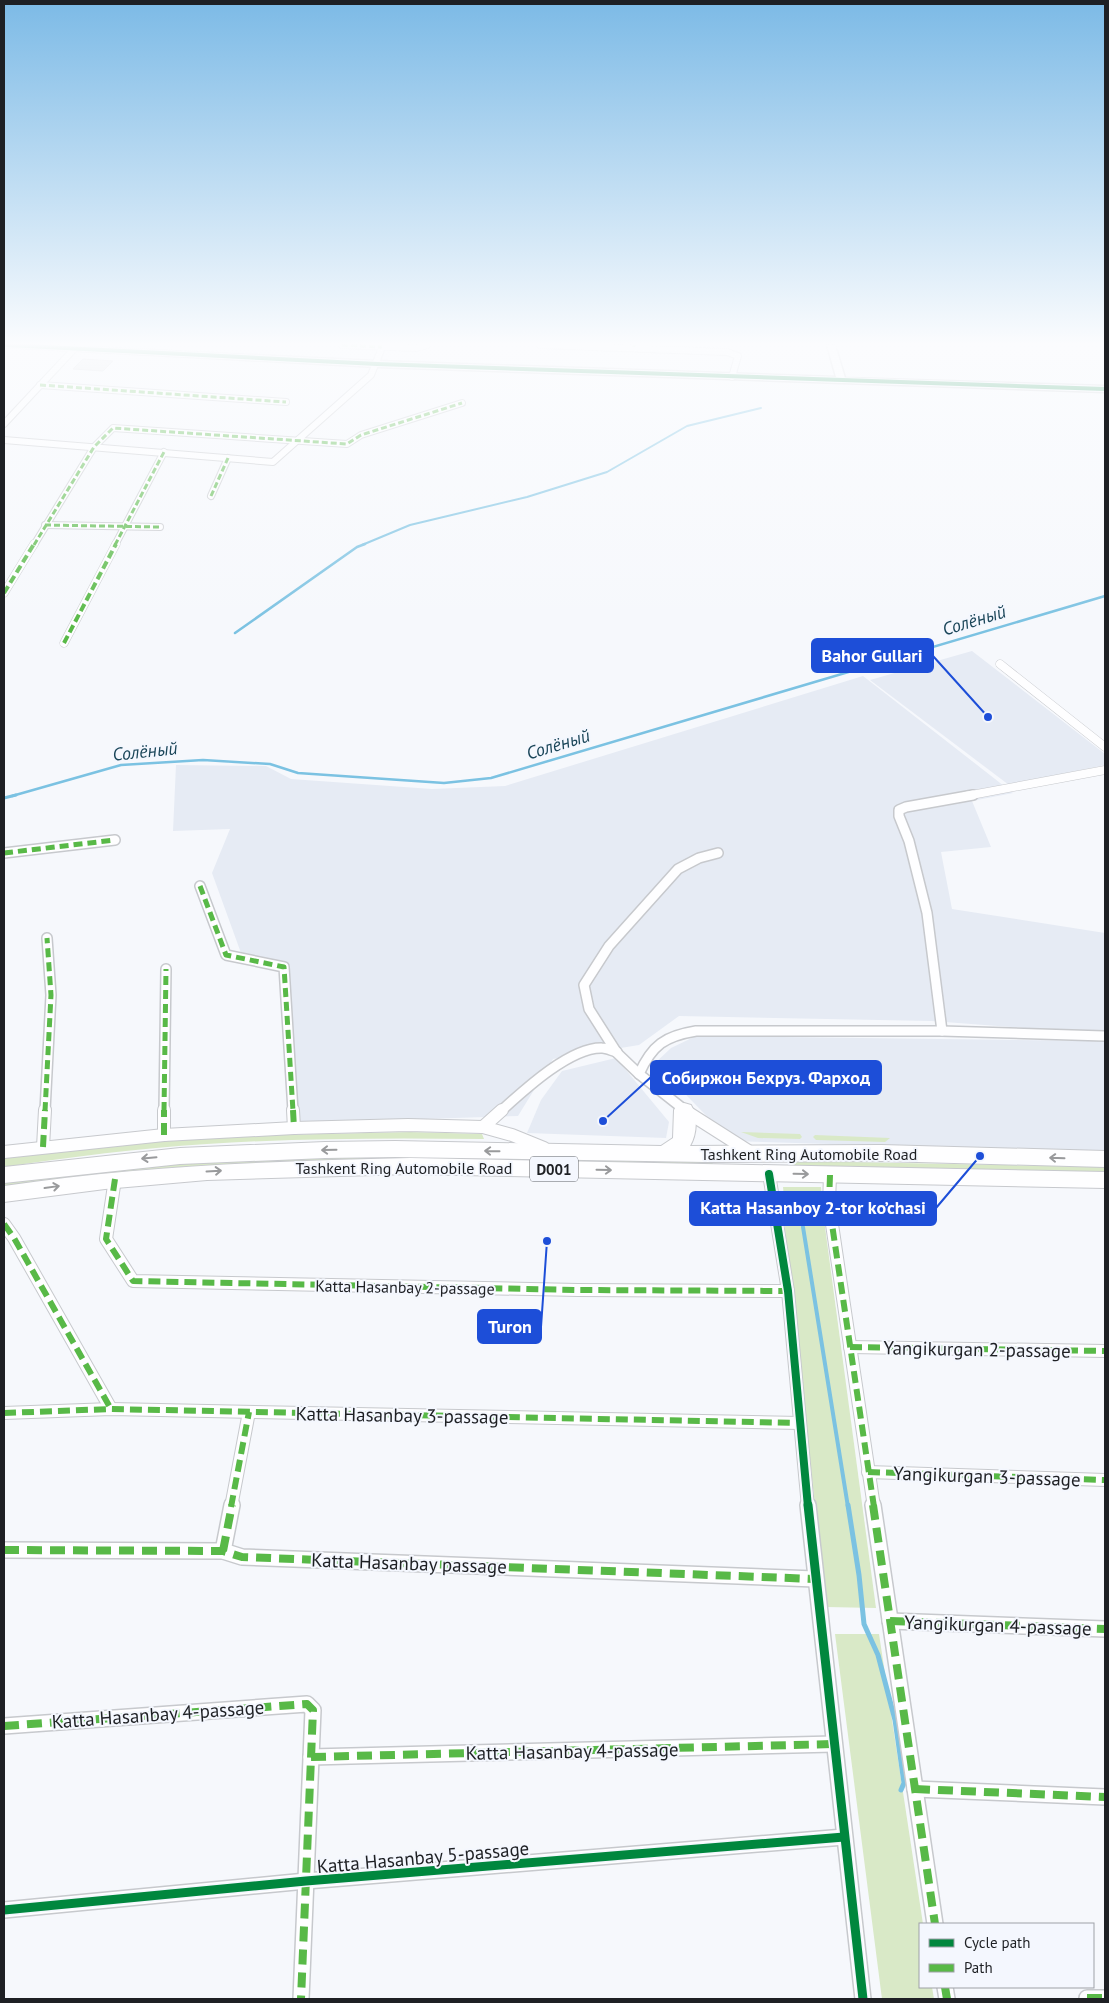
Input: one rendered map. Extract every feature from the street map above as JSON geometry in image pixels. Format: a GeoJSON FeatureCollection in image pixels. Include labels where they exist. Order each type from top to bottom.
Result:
{"type":"FeatureCollection","features":[{"type":"Feature","properties":{"kind":"highway"},"geometry":{"type":"LineString","coordinates":[[661,1154],[672,1150],[682,1142],[686,1133],[684,1110]]}},
{"type":"Feature","properties":{"kind":"highway","name":"Tashkent Ring Automobile Road"},"geometry":{"type":"LineString","coordinates":[[4,1175],[125,1160],[243,1153],[395,1149],[661,1154],[881,1153],[1105,1159]]}},
{"type":"Feature","properties":{"kind":"highway"},"geometry":{"type":"LineString","coordinates":[[754,1154],[769,1174]]}},
{"type":"Feature","properties":{"kind":"highway","name":"Tashkent Ring Automobile Road"},"geometry":{"type":"LineString","coordinates":[[4,1194],[115,1180],[230,1170],[382,1167],[1105,1180]]}},
{"type":"Feature","properties":{"kind":"street"},"geometry":{"type":"LineString","coordinates":[[4,592],[94,446],[102,438]]}},
{"type":"Feature","properties":{"kind":"street"},"geometry":{"type":"LineString","coordinates":[[292,438],[347,444],[356,438]]}},
{"type":"Feature","properties":{"kind":"street"},"geometry":{"type":"LineString","coordinates":[[4,440],[273,462],[300,439]]}},
{"type":"Feature","properties":{"kind":"street"},"geometry":{"type":"LineString","coordinates":[[64,644],[164,452]]}},
{"type":"Feature","properties":{"kind":"street"},"geometry":{"type":"LineString","coordinates":[[211,496],[228,458]]}},
{"type":"Feature","properties":{"kind":"street"},"geometry":{"type":"LineString","coordinates":[[46,525],[160,527]]}},
{"type":"Feature","properties":{"kind":"street"},"geometry":{"type":"LineString","coordinates":[[1000,664],[1105,747]]}},
{"type":"Feature","properties":{"kind":"street"},"geometry":{"type":"LineString","coordinates":[[942,1031],[926,913],[909,841],[899,816],[900,810],[906,807],[1105,770]]}},
{"type":"Feature","properties":{"kind":"street"},"geometry":{"type":"LineString","coordinates":[[4,853],[116,840]]}},
{"type":"Feature","properties":{"kind":"street"},"geometry":{"type":"LineString","coordinates":[[718,853],[699,858],[678,869],[608,946],[584,985],[589,1009],[617,1052],[639,1074],[684,1110],[754,1154]]}},
{"type":"Feature","properties":{"kind":"street"},"geometry":{"type":"LineString","coordinates":[[200,886],[226,955],[284,967],[294,1128]]}},
{"type":"Feature","properties":{"kind":"street"},"geometry":{"type":"LineString","coordinates":[[43,1147],[51,1011],[47,938]]}},
{"type":"Feature","properties":{"kind":"street"},"geometry":{"type":"LineString","coordinates":[[164,1135],[166,970]]}},
{"type":"Feature","properties":{"kind":"street"},"geometry":{"type":"LineString","coordinates":[[639,1074],[646,1057],[663,1040],[680,1033],[696,1031],[942,1031],[1104,1036]]}},
{"type":"Feature","properties":{"kind":"street"},"geometry":{"type":"LineString","coordinates":[[482,1127],[551,1067],[590,1050],[605,1048],[617,1052]]}},
{"type":"Feature","properties":{"kind":"street"},"geometry":{"type":"LineString","coordinates":[[4,1152],[164,1135],[408,1124],[482,1127],[512,1135],[554,1152]]}},
{"type":"Feature","properties":{"kind":"street"},"geometry":{"type":"LineString","coordinates":[[769,1174],[788,1291],[815,1578],[863,1999]]}},
{"type":"Feature","properties":{"kind":"street"},"geometry":{"type":"LineString","coordinates":[[830,1175],[829,1204],[935,1923]]}},
{"type":"Feature","properties":{"kind":"street","name":"Katta Hasanbay 2-passage"},"geometry":{"type":"LineString","coordinates":[[115,1180],[106,1239],[133,1281],[578,1290],[788,1291]]}},
{"type":"Feature","properties":{"kind":"street"},"geometry":{"type":"LineString","coordinates":[[774,1204],[829,1204]]}},
{"type":"Feature","properties":{"kind":"street"},"geometry":{"type":"LineString","coordinates":[[4,1224],[14,1238],[111,1409]]}},
{"type":"Feature","properties":{"kind":"street","name":"Yangikurgan 2-passage"},"geometry":{"type":"LineString","coordinates":[[850,1347],[1105,1351]]}},
{"type":"Feature","properties":{"kind":"street","name":"Katta Hasanbay 3-passage"},"geometry":{"type":"LineString","coordinates":[[4,1413],[111,1409],[800,1423]]}},
{"type":"Feature","properties":{"kind":"street"},"geometry":{"type":"LineString","coordinates":[[223,1551],[249,1412]]}},
{"type":"Feature","properties":{"kind":"street","name":"Yangikurgan 3-passage"},"geometry":{"type":"LineString","coordinates":[[868,1472],[1105,1480]]}},
{"type":"Feature","properties":{"kind":"street","name":"Katta Hasanbay passage"},"geometry":{"type":"LineString","coordinates":[[4,1550],[223,1551],[242,1557],[815,1578]]}},
{"type":"Feature","properties":{"kind":"street","name":"Yangikurgan 4-passage"},"geometry":{"type":"LineString","coordinates":[[890,1621],[1105,1629]]}},
{"type":"Feature","properties":{"kind":"street","name":"Katta Hasanbay 4-passage"},"geometry":{"type":"LineString","coordinates":[[4,1726],[306,1704],[313,1710],[311,1758],[834,1744]]}},
{"type":"Feature","properties":{"kind":"street"},"geometry":{"type":"LineString","coordinates":[[301,1999],[311,1758]]}},
{"type":"Feature","properties":{"kind":"street"},"geometry":{"type":"LineString","coordinates":[[915,1790],[1105,1797]]}},
{"type":"Feature","properties":{"kind":"street","name":"Katta Hasanbay 5-passage"},"geometry":{"type":"LineString","coordinates":[[4,1910],[306,1881],[844,1837]]}},
{"type":"Feature","properties":{"kind":"street"},"geometry":{"type":"LineString","coordinates":[[1087,1998],[1105,1998]]}},
{"type":"Feature","properties":{"kind":"shaded area"},"geometry":{"type":"Polygon","coordinates":[[[972,651],[1105,754],[1105,765],[1009,785],[870,680],[972,651]]]}},
{"type":"Feature","properties":{"kind":"shaded area"},"geometry":{"type":"Polygon","coordinates":[[[863,676],[1013,793],[972,801],[991,847],[941,852],[952,909],[1105,933],[1105,1034],[931,1021],[679,1016],[639,1045],[553,1059],[518,1116],[297,1123],[288,964],[241,953],[212,873],[230,829],[173,831],[176,765],[266,766],[291,779],[432,789],[505,786],[863,676]]]}},
{"type":"Feature","properties":{"kind":"shaded area"},"geometry":{"type":"Polygon","coordinates":[[[696,1036],[1105,1041],[1105,1152],[731,1141],[655,1063],[671,1048],[696,1036]]]}},
{"type":"Feature","properties":{"kind":"shaded area"},"geometry":{"type":"Polygon","coordinates":[[[616,1058],[669,1122],[666,1138],[527,1133],[541,1100],[562,1071],[616,1058]]]}},
{"type":"Feature","properties":{"kind":"green space"},"geometry":{"type":"Polygon","coordinates":[[[410,1132],[482,1134],[484,1139],[346,1139],[207,1144],[105,1153],[4,1167],[4,1158],[117,1144],[229,1136],[410,1132]]]}},
{"type":"Feature","properties":{"kind":"green space"},"geometry":{"type":"Polygon","coordinates":[[[741,1132],[800,1134],[802,1137],[800,1139],[758,1138],[741,1132]]]}},
{"type":"Feature","properties":{"kind":"green space"},"geometry":{"type":"Polygon","coordinates":[[[815,1135],[890,1138],[885,1142],[816,1140],[813,1137],[815,1135]]]}},
{"type":"Feature","properties":{"kind":"green space"},"geometry":{"type":"Polygon","coordinates":[[[299,1156],[712,1160],[713,1166],[446,1161],[269,1163],[180,1167],[92,1175],[4,1187],[4,1181],[120,1166],[299,1156]]]}},
{"type":"Feature","properties":{"kind":"green space"},"geometry":{"type":"Polygon","coordinates":[[[796,1161],[1105,1167],[1105,1173],[789,1167],[796,1161]]]}},
{"type":"Feature","properties":{"kind":"green space"},"geometry":{"type":"Polygon","coordinates":[[[783,1187],[821,1187],[822,1197],[784,1197],[783,1187]]]}},
{"type":"Feature","properties":{"kind":"green space"},"geometry":{"type":"Polygon","coordinates":[[[783,1211],[823,1212],[876,1608],[826,1607],[783,1211]]]}},
{"type":"Feature","properties":{"kind":"green space"},"geometry":{"type":"Polygon","coordinates":[[[835,1634],[879,1634],[923,1923],[919,1923],[919,1988],[932,1988],[934,1999],[882,1999],[835,1634]]]}},
{"type":"Feature","properties":{"kind":"waterway"},"geometry":{"type":"LineString","coordinates":[[362,545],[410,525],[527,497],[607,472],[665,438]]}},
{"type":"Feature","properties":{"kind":"waterway"},"geometry":{"type":"LineString","coordinates":[[235,633],[357,547],[365,544]]}},
{"type":"Feature","properties":{"kind":"waterway","name":"Солёный"},"geometry":{"type":"LineString","coordinates":[[12,796],[121,765],[203,760],[270,764],[298,773],[444,783],[491,778],[1105,596]]}},
{"type":"Feature","properties":{"kind":"waterway","name":"Солёный"},"geometry":{"type":"LineString","coordinates":[[12,796],[16,795]]}},
{"type":"Feature","properties":{"kind":"waterway","name":"Солёный"},"geometry":{"type":"LineString","coordinates":[[4,798],[12,796]]}},
{"type":"Feature","properties":{"kind":"waterway"},"geometry":{"type":"LineString","coordinates":[[803,1227],[848,1507]]}},
{"type":"Feature","properties":{"kind":"waterway"},"geometry":{"type":"LineString","coordinates":[[848,1505],[859,1575],[864,1624],[878,1655],[895,1720],[904,1783],[901,1790]]}},
{"type":"Feature","properties":{"kind":"marked path"},"geometry":{"type":"LineString","coordinates":[[4,593],[94,447],[103,438]]}},
{"type":"Feature","properties":{"kind":"marked path"},"geometry":{"type":"LineString","coordinates":[[266,438],[347,444],[356,438]]}},
{"type":"Feature","properties":{"kind":"marked path"},"geometry":{"type":"LineString","coordinates":[[64,643],[164,452]]}},
{"type":"Feature","properties":{"kind":"marked path"},"geometry":{"type":"LineString","coordinates":[[211,496],[228,458]]}},
{"type":"Feature","properties":{"kind":"marked path"},"geometry":{"type":"LineString","coordinates":[[45,525],[160,527]]}},
{"type":"Feature","properties":{"kind":"marked path"},"geometry":{"type":"LineString","coordinates":[[4,853],[115,840]]}},
{"type":"Feature","properties":{"kind":"marked path"},"geometry":{"type":"LineString","coordinates":[[200,886],[226,955],[284,967],[294,1128]]}},
{"type":"Feature","properties":{"kind":"marked path"},"geometry":{"type":"LineString","coordinates":[[43,1147],[51,995],[47,938]]}},
{"type":"Feature","properties":{"kind":"marked path"},"geometry":{"type":"LineString","coordinates":[[164,1135],[166,969]]}},
{"type":"Feature","properties":{"kind":"marked path"},"geometry":{"type":"LineString","coordinates":[[830,1175],[829,1204],[935,1923]]}},
{"type":"Feature","properties":{"kind":"marked path"},"geometry":{"type":"LineString","coordinates":[[115,1179],[106,1239],[133,1281],[578,1290],[788,1291]]}},
{"type":"Feature","properties":{"kind":"marked path"},"geometry":{"type":"LineString","coordinates":[[4,1224],[14,1238],[111,1409]]}},
{"type":"Feature","properties":{"kind":"marked path"},"geometry":{"type":"LineString","coordinates":[[850,1347],[1105,1351]]}},
{"type":"Feature","properties":{"kind":"marked path"},"geometry":{"type":"LineString","coordinates":[[4,1413],[111,1409],[800,1423]]}},
{"type":"Feature","properties":{"kind":"marked path"},"geometry":{"type":"LineString","coordinates":[[223,1551],[249,1412]]}},
{"type":"Feature","properties":{"kind":"marked path"},"geometry":{"type":"LineString","coordinates":[[868,1472],[1105,1480]]}},
{"type":"Feature","properties":{"kind":"marked path"},"geometry":{"type":"LineString","coordinates":[[4,1550],[223,1551],[242,1557],[815,1579]]}},
{"type":"Feature","properties":{"kind":"marked path"},"geometry":{"type":"LineString","coordinates":[[890,1621],[1105,1629]]}},
{"type":"Feature","properties":{"kind":"marked path"},"geometry":{"type":"LineString","coordinates":[[4,1726],[307,1704],[313,1710],[301,1999]]}},
{"type":"Feature","properties":{"kind":"marked path"},"geometry":{"type":"LineString","coordinates":[[311,1757],[834,1744]]}},
{"type":"Feature","properties":{"kind":"marked path"},"geometry":{"type":"LineString","coordinates":[[915,1789],[1105,1797]]}},
{"type":"Feature","properties":{"kind":"marked path"},"geometry":{"type":"LineString","coordinates":[[945,1988],[947,1999]]}},
{"type":"Feature","properties":{"kind":"marked path"},"geometry":{"type":"LineString","coordinates":[[1087,1998],[1105,1998]]}},
{"type":"Feature","properties":{"kind":"cycle path"},"geometry":{"type":"LineString","coordinates":[[769,1174],[788,1291],[815,1579],[863,1999]]}},
{"type":"Feature","properties":{"kind":"cycle path"},"geometry":{"type":"LineString","coordinates":[[4,1910],[306,1881],[844,1837]]}},
{"type":"Feature","properties":{"kind":"place","name":"Bahor Gullari"},"geometry":{"type":"Point","coordinates":[988,717]}},
{"type":"Feature","properties":{"kind":"place","name":"Собиржон Бехруз. Фарход"},"geometry":{"type":"Point","coordinates":[603,1121]}},
{"type":"Feature","properties":{"kind":"place","name":"Katta Hasanboy 2-tor ko’chasi"},"geometry":{"type":"Point","coordinates":[980,1156]}},
{"type":"Feature","properties":{"kind":"place","name":"Turon"},"geometry":{"type":"Point","coordinates":[547,1241]}}]}
